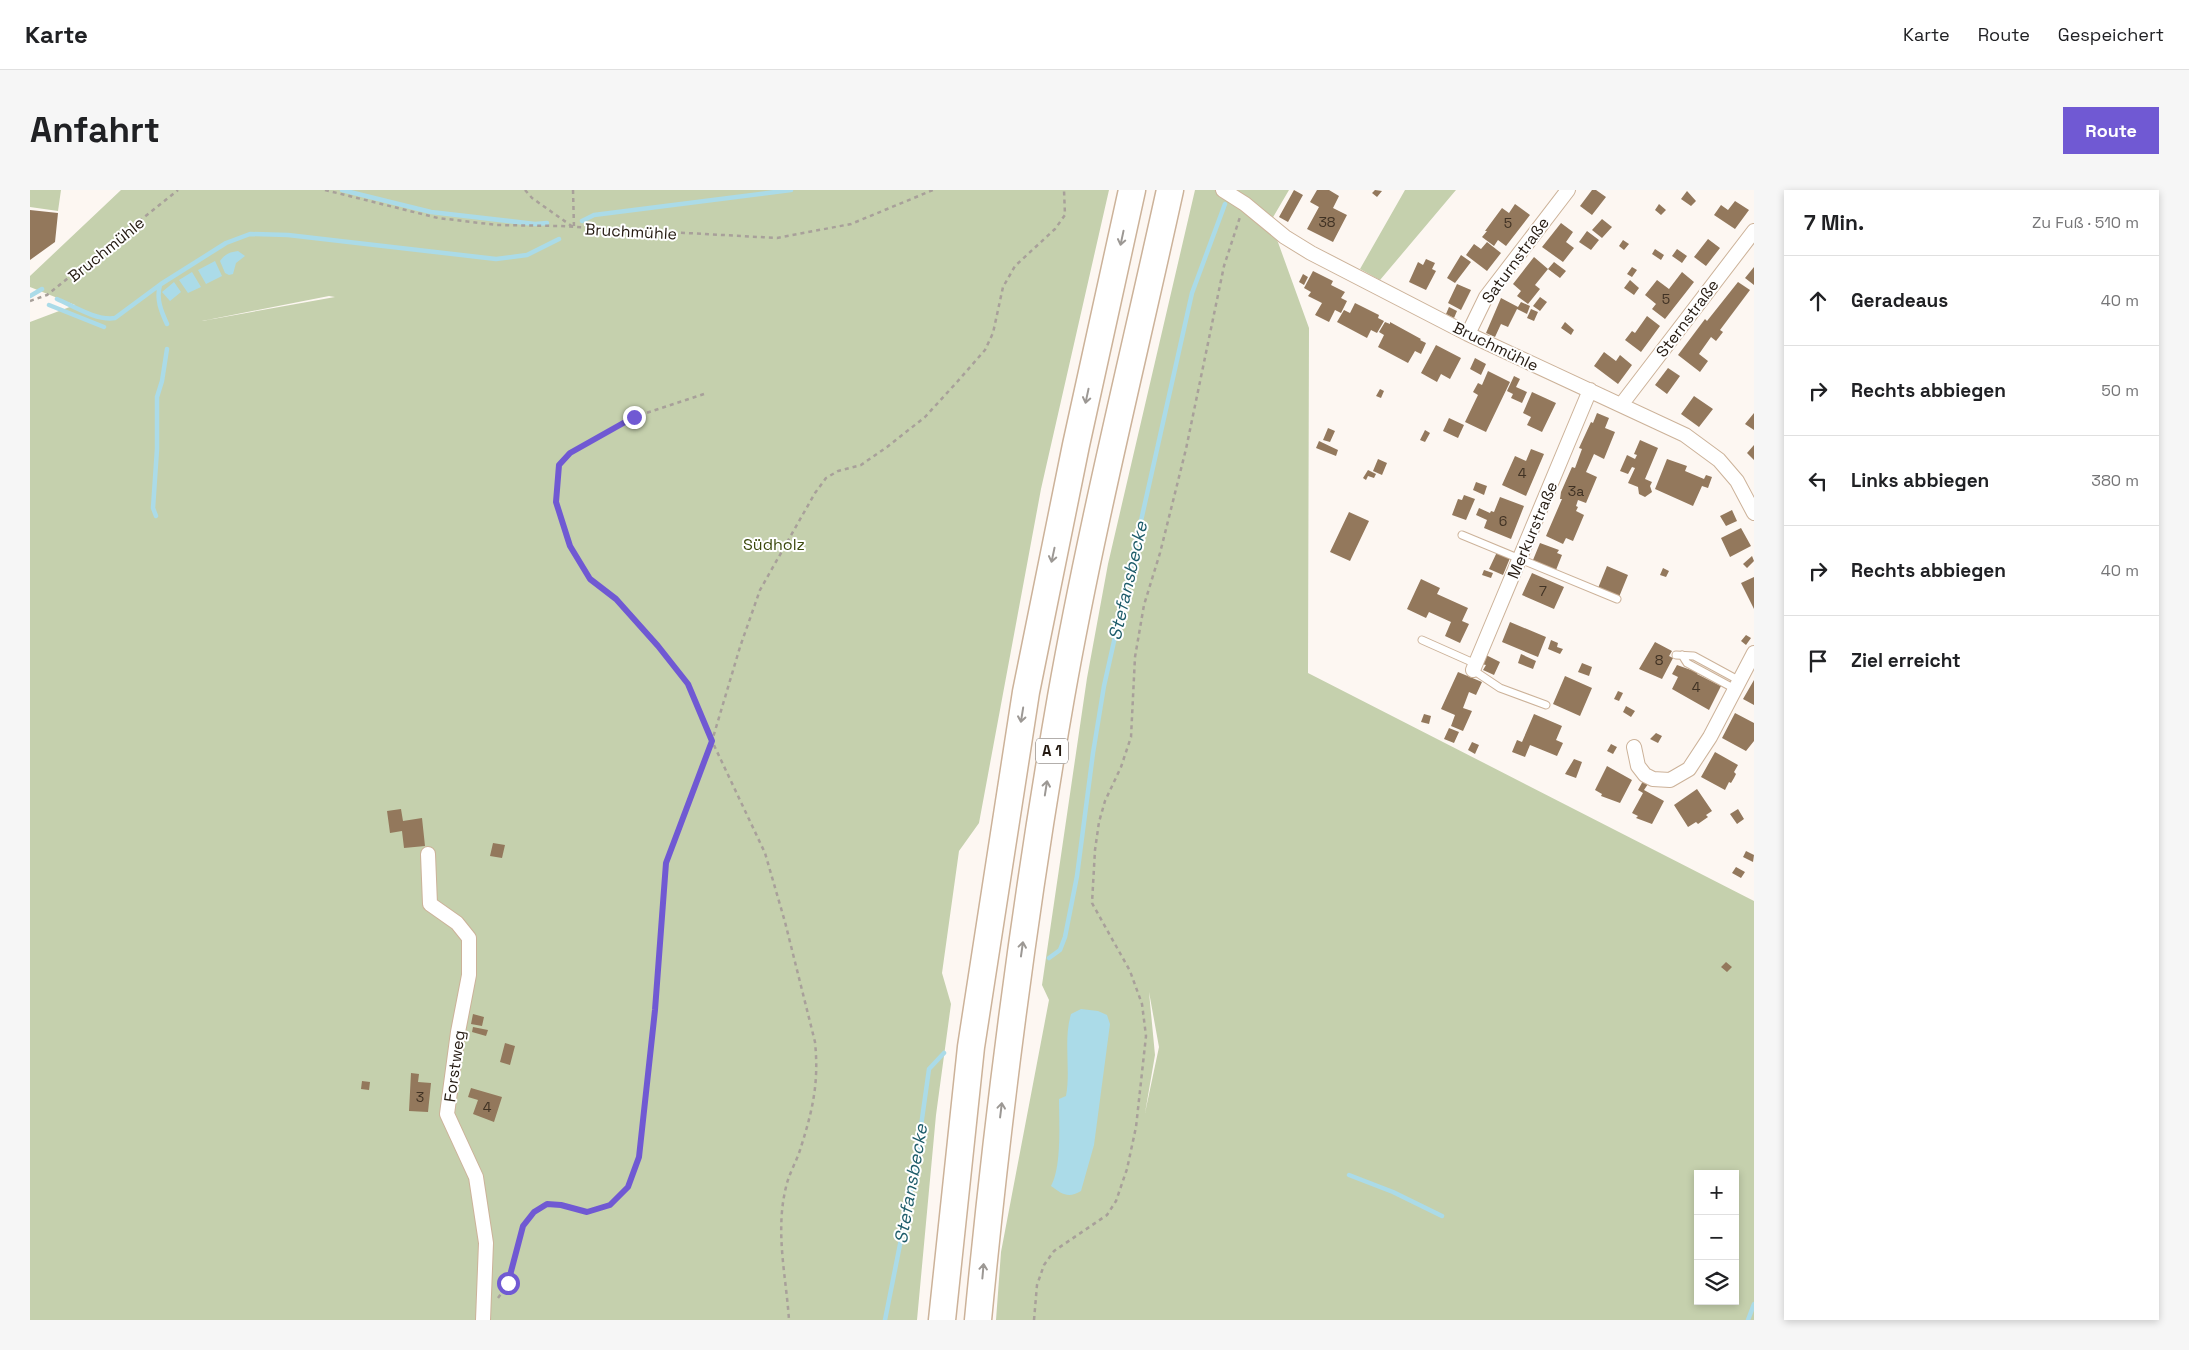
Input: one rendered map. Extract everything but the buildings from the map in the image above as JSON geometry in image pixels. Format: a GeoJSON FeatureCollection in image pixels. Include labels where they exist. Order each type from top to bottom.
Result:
{"type":"FeatureCollection","features":[{"type":"Feature","properties":{"kind":"highway","name":"A 1"},"geometry":{"type":"LineString","coordinates":[[942,1320],[971,1047],[1026,692],[1070,473],[1132,190]]}},
{"type":"Feature","properties":{"kind":"highway","name":"A 1"},"geometry":{"type":"LineString","coordinates":[[978,1320],[990,1190],[1008,1052],[1037,847],[1061,697],[1087,558],[1170,190]]}},
{"type":"Feature","properties":{"kind":"street","name":"Bruchmühle"},"geometry":{"type":"LineString","coordinates":[[1223,190],[1245,204],[1285,237],[1311,253],[1468,334],[1685,435],[1719,460],[1737,481],[1753,510]]}},
{"type":"Feature","properties":{"kind":"street","name":"Saturnstraße"},"geometry":{"type":"LineString","coordinates":[[1468,334],[1486,297],[1568,190]]}},
{"type":"Feature","properties":{"kind":"street","name":"Sternstraße"},"geometry":{"type":"LineString","coordinates":[[1621,405],[1754,231]]}},
{"type":"Feature","properties":{"kind":"street","name":"Merkurstraße"},"geometry":{"type":"LineString","coordinates":[[1475,667],[1590,390]]}},
{"type":"Feature","properties":{"kind":"street"},"geometry":{"type":"LineString","coordinates":[[1634,747],[1635,759],[1645,775],[1662,781],[1689,770],[1698,758],[1754,653]]}},
{"type":"Feature","properties":{"kind":"street","name":"Forstweg"},"geometry":{"type":"LineString","coordinates":[[428,854],[430,904],[457,923],[469,938],[469,975],[458,1032],[447,1114],[476,1177],[486,1243],[483,1316]]}},
{"type":"Feature","properties":{"kind":"lane"},"geometry":{"type":"LineString","coordinates":[[1462,535],[1617,599]]}},
{"type":"Feature","properties":{"kind":"lane"},"geometry":{"type":"LineString","coordinates":[[1422,640],[1475,667],[1500,688],[1546,705]]}},
{"type":"Feature","properties":{"kind":"lane"},"geometry":{"type":"LineString","coordinates":[[1681,659],[1738,685]]}},
{"type":"Feature","properties":{"kind":"path","name":"Bruchmühle"},"geometry":{"type":"LineString","coordinates":[[30,301],[47,295],[178,190]]}},
{"type":"Feature","properties":{"kind":"path","name":"Bruchmühle"},"geometry":{"type":"LineString","coordinates":[[325,190],[438,218],[497,225],[777,238],[851,224],[933,190]]}},
{"type":"Feature","properties":{"kind":"path"},"geometry":{"type":"LineString","coordinates":[[525,190],[532,198],[574,228]]}},
{"type":"Feature","properties":{"kind":"path"},"geometry":{"type":"LineString","coordinates":[[573,190],[574,228]]}},
{"type":"Feature","properties":{"kind":"path"},"geometry":{"type":"LineString","coordinates":[[483,1316],[508,1283],[523,1226],[534,1212],[547,1204],[561,1205],[587,1212],[610,1205],[628,1187],[639,1157],[655,1010],[666,863],[712,741],[740,647],[760,590],[815,493],[826,478],[838,471],[861,465],[925,417],[985,350],[993,333],[1003,287],[1015,266],[1055,229],[1065,215],[1064,190]]}},
{"type":"Feature","properties":{"kind":"path"},"geometry":{"type":"LineString","coordinates":[[1034,1320],[1037,1285],[1044,1265],[1054,1251],[1107,1216],[1116,1201],[1127,1169],[1136,1127],[1146,1036],[1142,1004],[1130,971],[1092,903],[1098,822],[1105,801],[1121,767],[1130,737],[1136,657],[1144,605],[1160,553],[1186,449],[1224,266],[1245,204]]}},
{"type":"Feature","properties":{"kind":"path"},"geometry":{"type":"LineString","coordinates":[[704,394],[634,417],[570,453],[559,465],[556,502],[570,546],[590,579],[616,599],[658,646],[688,684],[712,741],[766,853],[815,1042],[818,1068],[814,1099],[801,1148],[786,1186],[780,1238],[789,1320]]}},
{"type":"Feature","properties":{"kind":"green space"},"geometry":{"type":"Polygon","coordinates":[[[30,190],[61,190],[58,211],[30,207],[30,190]]]}},
{"type":"Feature","properties":{"kind":"green space","name":"Südholz"},"geometry":{"type":"Polygon","coordinates":[[[121,190],[1109,190],[1041,489],[979,823],[959,851],[942,973],[951,1004],[936,1115],[917,1320],[30,1320],[30,322],[75,305],[30,287],[30,276],[121,190]],[[329,296],[202,321],[335,297],[329,296]]]}},
{"type":"Feature","properties":{"kind":"green space"},"geometry":{"type":"Polygon","coordinates":[[[1195,190],[1289,190],[1272,219],[1275,234],[1309,328],[1308,673],[1754,901],[1754,1320],[996,1320],[1001,1252],[1049,1000],[1042,985],[1087,678],[1108,564],[1195,190]],[[1149,992],[1155,1055],[1145,1113],[1159,1047],[1149,992]]]}},
{"type":"Feature","properties":{"kind":"green space"},"geometry":{"type":"Polygon","coordinates":[[[1405,190],[1456,190],[1380,280],[1360,269],[1405,190]]]}},
{"type":"Feature","properties":{"kind":"water"},"geometry":{"type":"Polygon","coordinates":[[[238,251],[245,256],[236,263],[233,274],[229,275],[225,273],[220,261],[228,254],[238,251]]]}},
{"type":"Feature","properties":{"kind":"water"},"geometry":{"type":"Polygon","coordinates":[[[215,261],[222,276],[206,284],[198,270],[215,261]]]}},
{"type":"Feature","properties":{"kind":"water"},"geometry":{"type":"Polygon","coordinates":[[[192,272],[201,287],[188,293],[179,280],[192,272]]]}},
{"type":"Feature","properties":{"kind":"water"},"geometry":{"type":"Polygon","coordinates":[[[174,282],[181,292],[170,301],[162,292],[174,282]]]}},
{"type":"Feature","properties":{"kind":"water"},"geometry":{"type":"Polygon","coordinates":[[[1081,1009],[1098,1011],[1107,1015],[1110,1024],[1094,1145],[1081,1191],[1069,1195],[1051,1186],[1057,1167],[1059,1099],[1066,1096],[1069,1024],[1071,1014],[1081,1009]]]}},
{"type":"Feature","properties":{"kind":"waterway"},"geometry":{"type":"LineString","coordinates":[[342,190],[431,212],[535,224],[547,223]]}},
{"type":"Feature","properties":{"kind":"waterway"},"geometry":{"type":"LineString","coordinates":[[582,221],[594,215],[791,190]]}},
{"type":"Feature","properties":{"kind":"waterway","name":"Stefansbecke"},"geometry":{"type":"LineString","coordinates":[[1049,958],[1060,950],[1065,937],[1077,876],[1104,686],[1192,293],[1225,204]]}},
{"type":"Feature","properties":{"kind":"waterway"},"geometry":{"type":"LineString","coordinates":[[57,299],[93,315],[115,318],[161,284],[226,243],[250,234],[288,235],[496,259],[527,255],[559,239]]}},
{"type":"Feature","properties":{"kind":"waterway"},"geometry":{"type":"LineString","coordinates":[[160,285],[159,300],[167,324]]}},
{"type":"Feature","properties":{"kind":"waterway"},"geometry":{"type":"LineString","coordinates":[[30,296],[42,289]]}},
{"type":"Feature","properties":{"kind":"waterway"},"geometry":{"type":"LineString","coordinates":[[49,305],[104,327]]}},
{"type":"Feature","properties":{"kind":"waterway"},"geometry":{"type":"LineString","coordinates":[[156,516],[153,508],[157,449],[157,397],[162,381],[167,349]]}},
{"type":"Feature","properties":{"kind":"waterway","name":"Stefansbecke"},"geometry":{"type":"LineString","coordinates":[[885,1320],[915,1169],[929,1069],[944,1053]]}},
{"type":"Feature","properties":{"kind":"waterway"},"geometry":{"type":"LineString","coordinates":[[1349,1175],[1393,1192],[1442,1216]]}},
{"type":"Feature","properties":{"kind":"waterway"},"geometry":{"type":"LineString","coordinates":[[1748,1320],[1754,1304]]}},
{"type":"Feature","properties":{"kind":"route"},"geometry":{"type":"LineString","coordinates":[[508,1283],[523,1226],[534,1212],[547,1204],[561,1205],[587,1212],[610,1205],[628,1187],[639,1157],[655,1010],[666,863],[680,831],[712,741],[688,684],[658,646],[616,599],[590,579],[570,546],[556,502],[559,465],[570,453],[634,417]]}}]}
